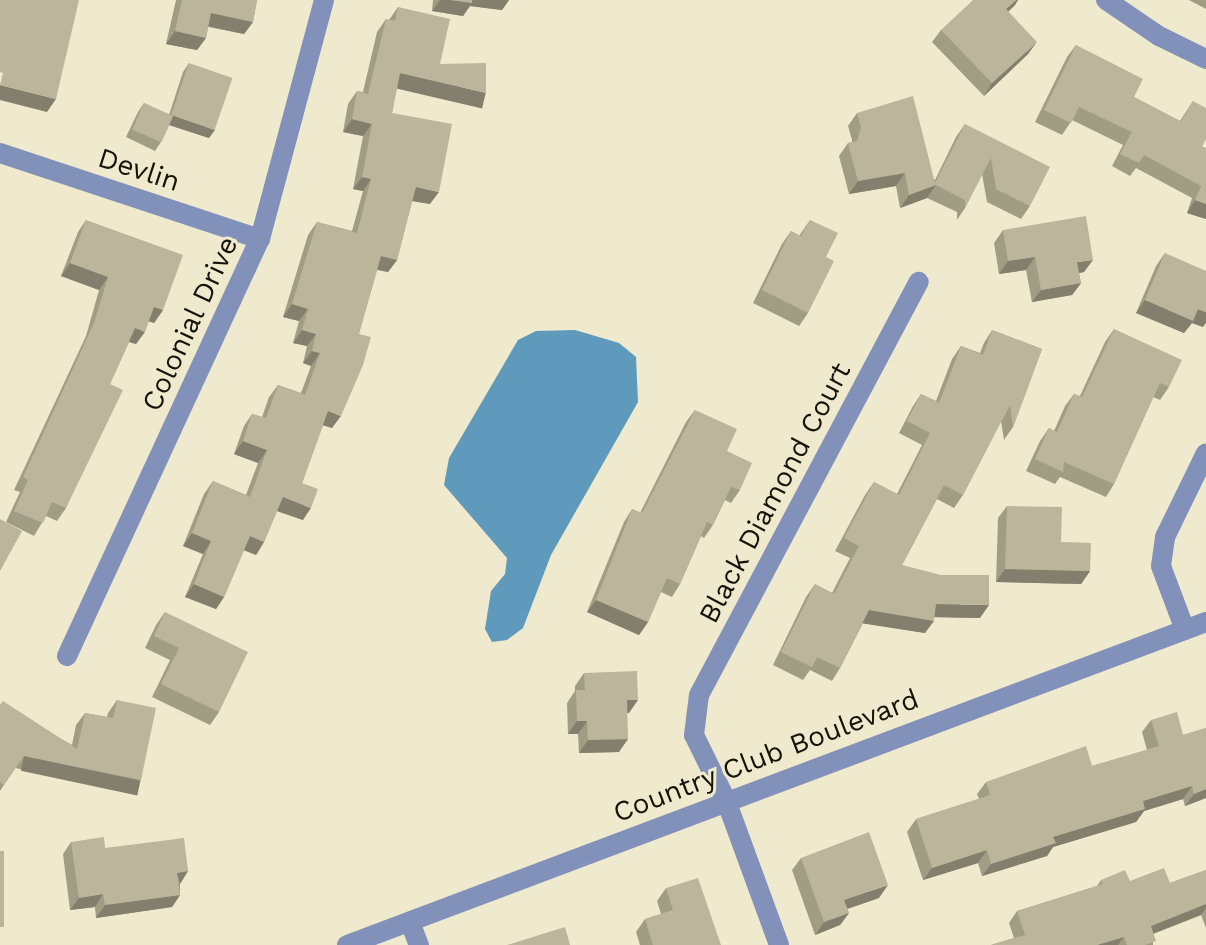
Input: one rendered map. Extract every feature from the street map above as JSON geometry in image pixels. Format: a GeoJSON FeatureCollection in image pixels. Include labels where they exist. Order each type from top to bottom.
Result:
{"type":"FeatureCollection","features":[{"type":"Feature","properties":{"kind":"street","name":"Colonial Drive"},"geometry":{"type":"LineString","coordinates":[[67,656],[260,239],[324,0]]}},
{"type":"Feature","properties":{"kind":"street"},"geometry":{"type":"LineString","coordinates":[[1106,0],[1159,36],[1206,59]]}},
{"type":"Feature","properties":{"kind":"street","name":"Devlin"},"geometry":{"type":"LineString","coordinates":[[0,153],[260,239]]}},
{"type":"Feature","properties":{"kind":"street","name":"Black Diamond Court"},"geometry":{"type":"LineString","coordinates":[[726,800],[694,735],[699,695],[919,282]]}},
{"type":"Feature","properties":{"kind":"street"},"geometry":{"type":"LineString","coordinates":[[1185,630],[1161,566],[1165,537],[1206,453]]}},
{"type":"Feature","properties":{"kind":"street","name":"Country Club Boulevard"},"geometry":{"type":"LineString","coordinates":[[347,945],[1206,622]]}},
{"type":"Feature","properties":{"kind":"street"},"geometry":{"type":"LineString","coordinates":[[726,800],[779,945]]}},
{"type":"Feature","properties":{"kind":"street"},"geometry":{"type":"LineString","coordinates":[[410,922],[419,945]]}},
{"type":"Feature","properties":{"kind":"water"},"geometry":{"type":"Polygon","coordinates":[[[575,330],[619,343],[636,357],[638,402],[551,555],[523,628],[507,640],[492,642],[485,629],[491,591],[505,574],[507,558],[444,485],[449,458],[518,340],[536,331],[575,330]]]}},
{"type":"Feature","properties":{"kind":"building"},"geometry":{"type":"Polygon","coordinates":[[[0,0],[79,0],[56,99],[0,85],[3,73],[0,72],[0,0]]]}},
{"type":"Feature","properties":{"kind":"building"},"geometry":{"type":"Polygon","coordinates":[[[182,0],[257,0],[253,22],[211,13],[206,38],[175,31],[182,0]]]}},
{"type":"Feature","properties":{"kind":"building"},"geometry":{"type":"Polygon","coordinates":[[[973,0],[1016,0],[1006,9],[1037,42],[992,83],[941,30],[973,0]]]}},
{"type":"Feature","properties":{"kind":"building"},"geometry":{"type":"Polygon","coordinates":[[[398,7],[450,19],[440,64],[486,63],[486,93],[400,73],[392,113],[452,124],[439,192],[416,187],[397,260],[381,256],[359,334],[371,337],[363,365],[341,416],[328,411],[302,483],[318,489],[311,508],[283,497],[264,542],[250,536],[224,597],[194,584],[211,541],[192,533],[213,481],[250,497],[267,450],[243,441],[252,414],[266,418],[278,385],[305,395],[320,353],[312,351],[316,334],[302,330],[308,309],[292,304],[317,222],[357,233],[371,179],[362,177],[372,124],[352,119],[357,91],[368,94],[386,19],[395,21],[398,7]]]}},
{"type":"Feature","properties":{"kind":"building"},"geometry":{"type":"Polygon","coordinates":[[[1076,45],[1143,79],[1134,97],[1181,122],[1193,101],[1206,108],[1206,139],[1202,147],[1206,148],[1206,204],[1195,200],[1201,186],[1144,155],[1139,163],[1120,154],[1132,132],[1079,107],[1071,123],[1044,110],[1076,45]]]}},
{"type":"Feature","properties":{"kind":"building"},"geometry":{"type":"Polygon","coordinates":[[[189,63],[232,78],[215,130],[171,115],[189,63]]]}},
{"type":"Feature","properties":{"kind":"building"},"geometry":{"type":"Polygon","coordinates":[[[913,96],[935,183],[965,124],[1050,167],[1030,206],[996,189],[991,158],[965,208],[965,200],[936,185],[909,195],[905,173],[858,181],[848,143],[857,141],[861,127],[857,113],[913,96]]]}},
{"type":"Feature","properties":{"kind":"building"},"geometry":{"type":"Polygon","coordinates":[[[144,103],[173,116],[161,143],[132,129],[144,103]]]}},
{"type":"Feature","properties":{"kind":"building"},"geometry":{"type":"Polygon","coordinates":[[[1086,216],[1093,260],[1077,262],[1081,283],[1041,290],[1035,257],[1008,261],[1003,230],[1086,216]]]}},
{"type":"Feature","properties":{"kind":"building"},"geometry":{"type":"Polygon","coordinates":[[[86,220],[183,255],[163,310],[154,307],[145,332],[135,328],[110,384],[123,390],[66,508],[52,502],[43,523],[14,511],[28,480],[23,477],[94,323],[108,277],[70,263],[86,220]]]}},
{"type":"Feature","properties":{"kind":"building"},"geometry":{"type":"Polygon","coordinates":[[[810,220],[838,233],[826,257],[834,261],[808,313],[762,290],[791,231],[801,236],[810,220]]]}},
{"type":"Feature","properties":{"kind":"building"},"geometry":{"type":"Polygon","coordinates":[[[1165,253],[1206,271],[1206,312],[1198,309],[1193,321],[1145,300],[1165,253]]]}},
{"type":"Feature","properties":{"kind":"building"},"geometry":{"type":"Polygon","coordinates":[[[1114,329],[1182,360],[1169,387],[1160,383],[1114,484],[1064,462],[1063,472],[1035,459],[1049,428],[1057,432],[1074,394],[1082,397],[1114,329]]]}},
{"type":"Feature","properties":{"kind":"building"},"geometry":{"type":"Polygon","coordinates":[[[992,330],[1042,349],[1013,427],[1010,405],[963,495],[944,485],[902,565],[941,575],[989,575],[989,605],[936,604],[934,621],[869,610],[840,668],[817,657],[812,667],[781,652],[815,584],[834,594],[859,546],[844,538],[874,482],[899,495],[930,433],[907,421],[921,394],[939,403],[961,346],[983,355],[992,330]]]}},
{"type":"Feature","properties":{"kind":"building"},"geometry":{"type":"Polygon","coordinates":[[[695,410],[737,429],[727,451],[752,463],[740,490],[731,487],[713,525],[707,522],[680,584],[667,578],[648,622],[596,600],[632,509],[642,513],[695,410]]]}},
{"type":"Feature","properties":{"kind":"building"},"geometry":{"type":"Polygon","coordinates":[[[1007,506],[1062,507],[1061,542],[1091,543],[1090,571],[1005,569],[1007,506]]]}},
{"type":"Feature","properties":{"kind":"building"},"geometry":{"type":"Polygon","coordinates":[[[0,519],[22,531],[0,571],[0,519]]]}},
{"type":"Feature","properties":{"kind":"building"},"geometry":{"type":"Polygon","coordinates":[[[165,612],[248,652],[219,712],[161,684],[179,648],[154,636],[165,612]]]}},
{"type":"Feature","properties":{"kind":"building"},"geometry":{"type":"Polygon","coordinates":[[[637,671],[638,700],[627,700],[628,739],[588,740],[587,721],[577,721],[576,690],[585,690],[584,673],[637,671]]]}},
{"type":"Feature","properties":{"kind":"building"},"geometry":{"type":"Polygon","coordinates":[[[117,700],[156,708],[141,780],[24,756],[4,785],[0,782],[0,705],[3,701],[77,749],[85,713],[113,718],[117,700]]]}},
{"type":"Feature","properties":{"kind":"building"},"geometry":{"type":"Polygon","coordinates":[[[1177,712],[1183,735],[1206,728],[1206,789],[1194,794],[1192,786],[1143,801],[1145,809],[1053,837],[1056,843],[991,864],[987,850],[932,868],[916,819],[990,795],[986,782],[1086,746],[1092,766],[1159,746],[1151,720],[1177,712]]]}},
{"type":"Feature","properties":{"kind":"building"},"geometry":{"type":"Polygon","coordinates":[[[869,832],[888,885],[844,900],[849,913],[824,922],[801,858],[869,832]]]}},
{"type":"Feature","properties":{"kind":"building"},"geometry":{"type":"Polygon","coordinates":[[[104,837],[105,848],[184,838],[188,871],[177,873],[180,895],[105,905],[103,894],[79,898],[71,842],[104,837]]]}},
{"type":"Feature","properties":{"kind":"building"},"geometry":{"type":"Polygon","coordinates":[[[0,851],[4,851],[4,927],[0,927],[0,851]]]}},
{"type":"Feature","properties":{"kind":"building"},"geometry":{"type":"Polygon","coordinates":[[[1164,868],[1170,883],[1206,870],[1206,904],[1151,926],[1156,941],[1145,945],[1127,945],[1124,937],[1097,945],[991,945],[1025,935],[1017,911],[1103,884],[1101,880],[1125,870],[1130,881],[1164,868]]]}},
{"type":"Feature","properties":{"kind":"building"},"geometry":{"type":"Polygon","coordinates":[[[698,878],[721,945],[653,945],[645,919],[673,910],[666,888],[698,878]]]}},
{"type":"Feature","properties":{"kind":"building"},"geometry":{"type":"Polygon","coordinates":[[[565,927],[570,945],[507,945],[565,927]]]}}]}
